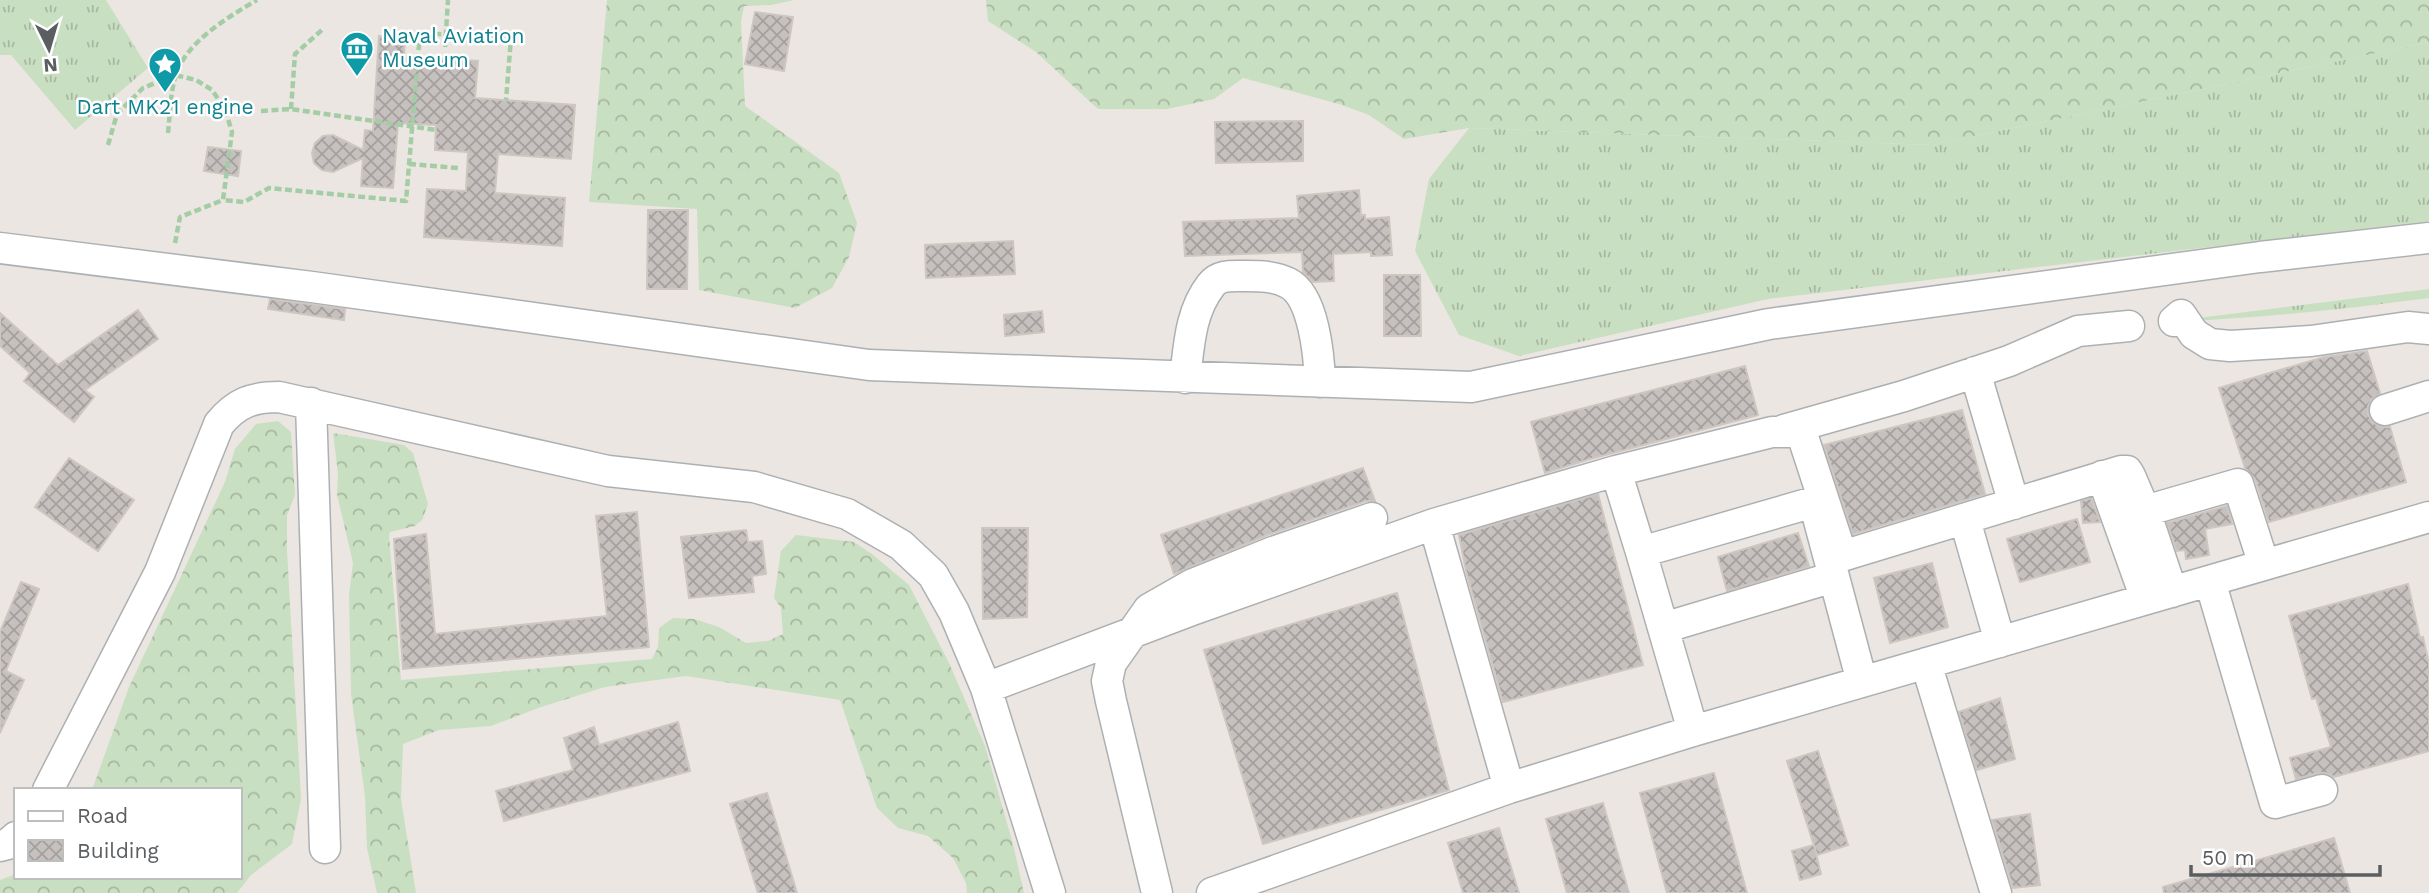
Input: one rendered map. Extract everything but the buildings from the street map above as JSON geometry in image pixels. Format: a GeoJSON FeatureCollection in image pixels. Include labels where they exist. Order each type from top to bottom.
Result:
{"type":"FeatureCollection","features":[{"type":"Feature","properties":{"kind":"street"},"geometry":{"type":"LineString","coordinates":[[0,248],[312,287],[869,365],[1471,387],[1769,324],[2246,259],[2429,238]]}},
{"type":"Feature","properties":{"kind":"street"},"geometry":{"type":"LineString","coordinates":[[1185,378],[1193,320],[1212,283],[1226,275],[1270,276],[1291,284],[1303,298],[1319,347],[1321,382]]}},
{"type":"Feature","properties":{"kind":"street"},"geometry":{"type":"LineString","coordinates":[[2174,321],[2181,314],[2194,334],[2210,344],[2230,346],[2311,341],[2408,327],[2429,329]]}},
{"type":"Feature","properties":{"kind":"street"},"geometry":{"type":"LineString","coordinates":[[986,688],[1434,524],[1616,471],[1784,430],[1904,396],[2009,361],[2078,331],[2129,326]]}},
{"type":"Feature","properties":{"kind":"street"},"geometry":{"type":"LineString","coordinates":[[1975,372],[2014,504]]}},
{"type":"Feature","properties":{"kind":"street"},"geometry":{"type":"LineString","coordinates":[[2385,410],[2429,396]]}},
{"type":"Feature","properties":{"kind":"street"},"geometry":{"type":"LineString","coordinates":[[49,788],[160,572],[219,424],[229,411],[245,401],[261,397],[279,397],[608,471],[754,487],[847,514],[901,545],[933,575],[954,612],[986,688],[1050,893]]}},
{"type":"Feature","properties":{"kind":"street"},"geometry":{"type":"LineString","coordinates":[[311,403],[324,848]]}},
{"type":"Feature","properties":{"kind":"street"},"geometry":{"type":"LineString","coordinates":[[1784,430],[1796,432],[1803,437],[1842,556],[2102,476],[2127,471],[2145,511],[2159,595]]}},
{"type":"Feature","properties":{"kind":"street"},"geometry":{"type":"LineString","coordinates":[[1616,471],[1693,731]]}},
{"type":"Feature","properties":{"kind":"street"},"geometry":{"type":"LineString","coordinates":[[2102,476],[2159,595]]}},
{"type":"Feature","properties":{"kind":"street"},"geometry":{"type":"LineString","coordinates":[[2145,511],[2238,484],[2264,565]]}},
{"type":"Feature","properties":{"kind":"street"},"geometry":{"type":"LineString","coordinates":[[1641,552],[1814,502],[1862,682]]}},
{"type":"Feature","properties":{"kind":"street"},"geometry":{"type":"LineString","coordinates":[[1157,893],[1107,681],[1111,663],[1149,609],[1180,590],[1273,552],[1372,519]]}},
{"type":"Feature","properties":{"kind":"street"},"geometry":{"type":"LineString","coordinates":[[1965,520],[2000,642]]}},
{"type":"Feature","properties":{"kind":"street"},"geometry":{"type":"LineString","coordinates":[[1434,524],[1509,788]]}},
{"type":"Feature","properties":{"kind":"street"},"geometry":{"type":"LineString","coordinates":[[1212,893],[1509,788],[1693,731],[2264,565],[2427,525]]}},
{"type":"Feature","properties":{"kind":"street"},"geometry":{"type":"LineString","coordinates":[[1663,628],[1834,577]]}},
{"type":"Feature","properties":{"kind":"street"},"geometry":{"type":"LineString","coordinates":[[2210,581],[2275,803],[2322,790]]}},
{"type":"Feature","properties":{"kind":"street"},"geometry":{"type":"LineString","coordinates":[[1926,663],[1996,893]]}},
{"type":"Feature","properties":{"kind":"path"},"geometry":{"type":"LineString","coordinates":[[168,133],[175,75],[196,43],[230,16],[257,0]]}},
{"type":"Feature","properties":{"kind":"path"},"geometry":{"type":"LineString","coordinates":[[445,47],[448,0]]}},
{"type":"Feature","properties":{"kind":"path"},"geometry":{"type":"LineString","coordinates":[[291,109],[295,54],[323,29]]}},
{"type":"Feature","properties":{"kind":"path"},"geometry":{"type":"LineString","coordinates":[[170,269],[180,217],[223,200],[244,202],[269,188],[406,201],[420,33],[511,38],[506,100]]}},
{"type":"Feature","properties":{"kind":"path"},"geometry":{"type":"LineString","coordinates":[[108,145],[117,114],[144,88],[175,75],[196,80],[212,90],[225,109],[232,132],[223,200]]}},
{"type":"Feature","properties":{"kind":"path"},"geometry":{"type":"LineString","coordinates":[[261,111],[291,109],[436,130]]}},
{"type":"Feature","properties":{"kind":"path"},"geometry":{"type":"LineString","coordinates":[[409,164],[458,168]]}},
{"type":"Feature","properties":{"kind":"green space"},"geometry":{"type":"Polygon","coordinates":[[[0,0],[106,0],[148,68],[75,130],[11,55],[0,55],[0,0]]]}},
{"type":"Feature","properties":{"kind":"green space"},"geometry":{"type":"Polygon","coordinates":[[[607,0],[794,0],[771,5],[744,6],[741,22],[745,106],[839,173],[857,223],[849,257],[832,288],[795,308],[699,290],[697,209],[589,202],[607,0]]]}},
{"type":"Feature","properties":{"kind":"green space"},"geometry":{"type":"Polygon","coordinates":[[[986,0],[2429,0],[2429,42],[1932,145],[1469,128],[1404,139],[1369,115],[1339,104],[1243,78],[1214,99],[1167,109],[1098,109],[1036,52],[988,21],[986,0]]]}},
{"type":"Feature","properties":{"kind":"green space"},"geometry":{"type":"Polygon","coordinates":[[[2429,42],[2429,221],[1768,299],[1519,356],[1459,335],[1415,251],[1429,179],[1469,128],[1932,145],[2429,42]]]}},
{"type":"Feature","properties":{"kind":"green space"},"geometry":{"type":"Polygon","coordinates":[[[2429,289],[2429,298],[2275,315],[2174,321],[2429,289]]]}},
{"type":"Feature","properties":{"kind":"green space"},"geometry":{"type":"Polygon","coordinates":[[[278,421],[291,432],[295,495],[287,515],[287,550],[301,799],[292,844],[251,875],[237,893],[0,893],[0,880],[14,875],[14,879],[242,879],[242,788],[93,788],[129,687],[225,482],[235,449],[256,424],[278,421]]]}},
{"type":"Feature","properties":{"kind":"green space"},"geometry":{"type":"Polygon","coordinates":[[[333,433],[404,445],[413,453],[428,504],[422,520],[415,526],[390,532],[389,536],[401,680],[652,659],[658,647],[659,628],[673,618],[694,619],[719,627],[746,643],[768,641],[783,634],[781,608],[774,598],[781,551],[796,535],[854,542],[909,585],[949,663],[985,746],[1024,893],[967,893],[966,883],[953,858],[928,836],[898,828],[877,808],[840,700],[686,676],[605,687],[491,726],[439,730],[403,744],[401,799],[416,893],[377,893],[367,848],[365,796],[351,694],[349,595],[353,563],[337,494],[338,473],[333,433]]]}},
{"type":"Feature","properties":{"kind":"place","name":"Naval Aviation Museum"},"geometry":{"type":"Point","coordinates":[357,78]}},
{"type":"Feature","properties":{"kind":"place","name":"Dart MK21 engine"},"geometry":{"type":"Point","coordinates":[165,94]}}]}
